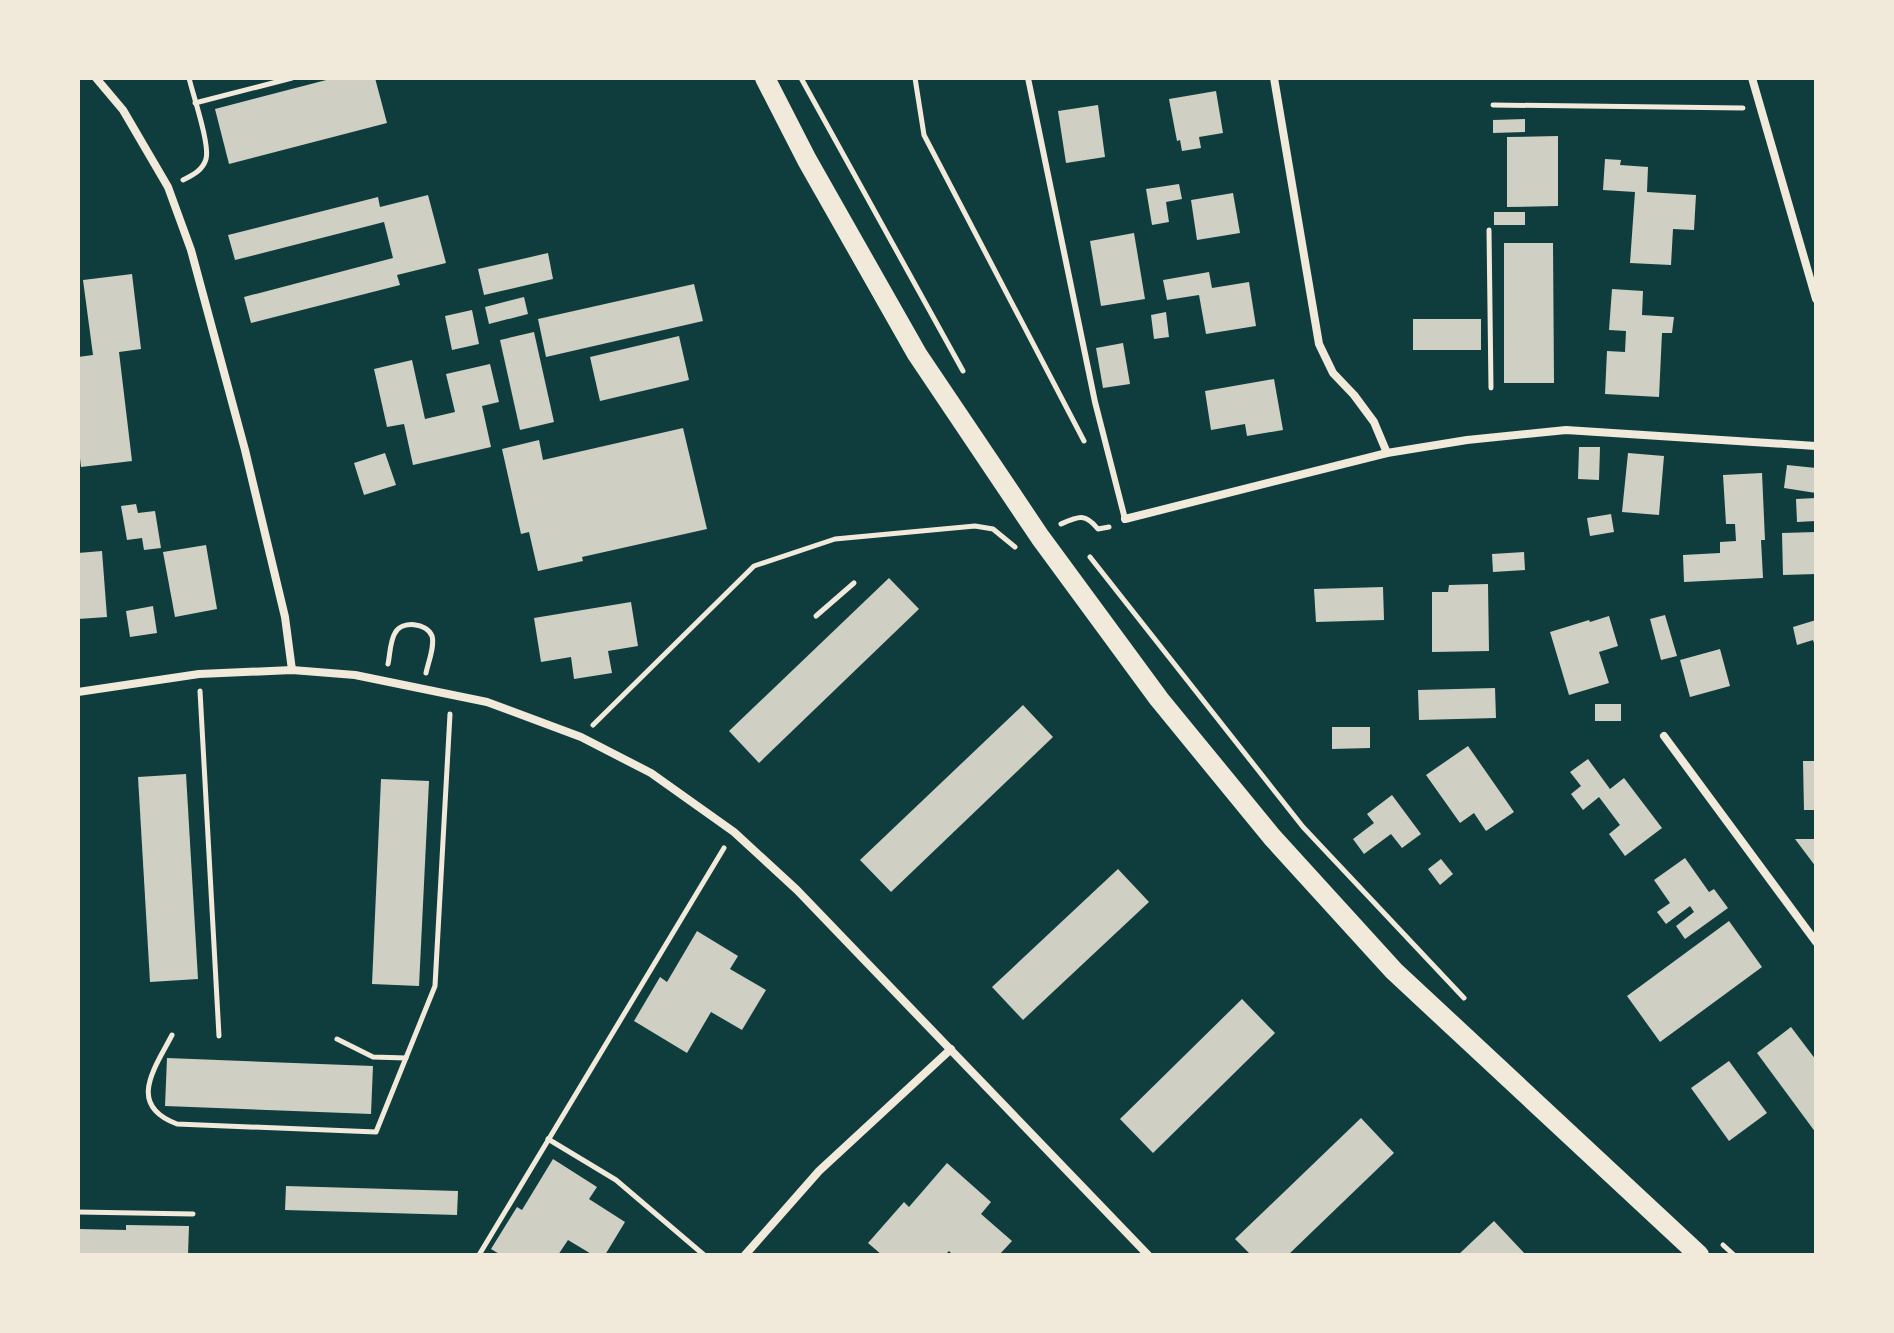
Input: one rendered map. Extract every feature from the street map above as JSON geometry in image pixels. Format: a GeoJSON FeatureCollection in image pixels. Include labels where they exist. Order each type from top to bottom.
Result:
{"type":"FeatureCollection","features":[{"type":"Feature","properties":{"kind":"main road"},"geometry":{"type":"LineString","coordinates":[[765,78],[807,160],[917,354],[1040,537],[1168,711],[1272,837],[1394,971],[1699,1255]]}},
{"type":"Feature","properties":{"kind":"street"},"geometry":{"type":"LineString","coordinates":[[96,78],[123,110],[168,187],[191,250],[245,450],[285,617],[292,670]]}},
{"type":"Feature","properties":{"kind":"street"},"geometry":{"type":"LineString","coordinates":[[1274,78],[1319,344],[1333,373],[1374,422],[1387,453]]}},
{"type":"Feature","properties":{"kind":"street"},"geometry":{"type":"LineString","coordinates":[[1752,78],[1816,299]]}},
{"type":"Feature","properties":{"kind":"street"},"geometry":{"type":"LineString","coordinates":[[1125,519],[1387,453],[1467,440],[1566,430],[1816,446]]}},
{"type":"Feature","properties":{"kind":"street"},"geometry":{"type":"LineString","coordinates":[[78,692],[199,674],[292,670],[355,675],[487,702],[581,737],[651,773],[734,832],[797,890],[1148,1255]]}},
{"type":"Feature","properties":{"kind":"street"},"geometry":{"type":"LineString","coordinates":[[1664,736],[1816,942]]}},
{"type":"Feature","properties":{"kind":"street"},"geometry":{"type":"LineString","coordinates":[[745,1255],[819,1171],[951,1049]]}},
{"type":"Feature","properties":{"kind":"lane"},"geometry":{"type":"LineString","coordinates":[[1028,78],[1095,402],[1125,519]]}},
{"type":"Feature","properties":{"kind":"path"},"geometry":{"type":"LineString","coordinates":[[168,187],[197,173],[206,161],[207,148],[189,78]]}},
{"type":"Feature","properties":{"kind":"path"},"geometry":{"type":"LineString","coordinates":[[195,103],[292,78]]}},
{"type":"Feature","properties":{"kind":"path"},"geometry":{"type":"LineString","coordinates":[[801,78],[964,373]]}},
{"type":"Feature","properties":{"kind":"path"},"geometry":{"type":"LineString","coordinates":[[915,78],[924,135],[1089,450]]}},
{"type":"Feature","properties":{"kind":"path"},"geometry":{"type":"LineString","coordinates":[[1493,105],[1739,109],[1759,105]]}},
{"type":"Feature","properties":{"kind":"path"},"geometry":{"type":"LineString","coordinates":[[1489,230],[1491,388]]}},
{"type":"Feature","properties":{"kind":"path"},"geometry":{"type":"LineString","coordinates":[[1055,511],[1063,523]]}},
{"type":"Feature","properties":{"kind":"path"},"geometry":{"type":"LineString","coordinates":[[581,737],[754,566],[835,539],[975,526],[993,529],[1016,547],[1027,547],[1063,523],[1080,517],[1090,519],[1098,529],[1125,519]]}},
{"type":"Feature","properties":{"kind":"path"},"geometry":{"type":"LineString","coordinates":[[1082,547],[1303,827]]}},
{"type":"Feature","properties":{"kind":"path"},"geometry":{"type":"LineString","coordinates":[[816,616],[854,583]]}},
{"type":"Feature","properties":{"kind":"path"},"geometry":{"type":"LineString","coordinates":[[385,681],[395,633],[401,627],[422,626],[430,632],[433,640],[423,688]]}},
{"type":"Feature","properties":{"kind":"path"},"geometry":{"type":"LineString","coordinates":[[199,674],[219,1036]]}},
{"type":"Feature","properties":{"kind":"path"},"geometry":{"type":"LineString","coordinates":[[172,1035],[148,1081],[147,1096],[162,1119],[177,1124],[376,1132],[435,986],[451,693]]}},
{"type":"Feature","properties":{"kind":"path"},"geometry":{"type":"LineString","coordinates":[[479,1255],[734,832]]}},
{"type":"Feature","properties":{"kind":"path"},"geometry":{"type":"LineString","coordinates":[[337,1039],[373,1057],[406,1058]]}},
{"type":"Feature","properties":{"kind":"path"},"geometry":{"type":"LineString","coordinates":[[547,1139],[616,1180],[704,1255]]}},
{"type":"Feature","properties":{"kind":"path"},"geometry":{"type":"LineString","coordinates":[[78,1212],[193,1214]]}},
{"type":"Feature","properties":{"kind":"building"},"geometry":{"type":"Polygon","coordinates":[[[334,78],[375,78],[387,123],[229,164],[215,109],[334,78]]]}},
{"type":"Feature","properties":{"kind":"building"},"geometry":{"type":"Polygon","coordinates":[[[1216,91],[1223,133],[1199,137],[1201,148],[1182,151],[1180,140],[1177,141],[1169,99],[1216,91]]]}},
{"type":"Feature","properties":{"kind":"building"},"geometry":{"type":"Polygon","coordinates":[[[1098,105],[1105,157],[1066,163],[1058,111],[1098,105]]]}},
{"type":"Feature","properties":{"kind":"building"},"geometry":{"type":"Polygon","coordinates":[[[1525,119],[1525,132],[1493,133],[1493,120],[1525,119]]]}},
{"type":"Feature","properties":{"kind":"building"},"geometry":{"type":"Polygon","coordinates":[[[1558,136],[1558,206],[1507,207],[1507,137],[1558,136]]]}},
{"type":"Feature","properties":{"kind":"building"},"geometry":{"type":"Polygon","coordinates":[[[1605,159],[1621,160],[1620,165],[1648,167],[1647,192],[1696,195],[1694,230],[1673,229],[1671,265],[1630,263],[1635,192],[1603,190],[1605,159]]]}},
{"type":"Feature","properties":{"kind":"building"},"geometry":{"type":"Polygon","coordinates":[[[1179,184],[1182,199],[1166,202],[1169,222],[1152,225],[1146,189],[1179,184]]]}},
{"type":"Feature","properties":{"kind":"building"},"geometry":{"type":"Polygon","coordinates":[[[1233,193],[1240,233],[1197,240],[1191,200],[1233,193]]]}},
{"type":"Feature","properties":{"kind":"building"},"geometry":{"type":"Polygon","coordinates":[[[428,195],[446,263],[397,275],[400,285],[251,323],[244,297],[393,258],[384,222],[235,260],[228,235],[378,197],[380,207],[428,195]]]}},
{"type":"Feature","properties":{"kind":"building"},"geometry":{"type":"Polygon","coordinates":[[[1494,212],[1525,212],[1525,225],[1494,225],[1494,212]]]}},
{"type":"Feature","properties":{"kind":"building"},"geometry":{"type":"Polygon","coordinates":[[[1134,233],[1145,299],[1101,306],[1090,241],[1134,233]]]}},
{"type":"Feature","properties":{"kind":"building"},"geometry":{"type":"Polygon","coordinates":[[[1504,243],[1553,243],[1554,383],[1504,383],[1504,243]]]}},
{"type":"Feature","properties":{"kind":"building"},"geometry":{"type":"Polygon","coordinates":[[[548,253],[553,279],[484,295],[478,269],[548,253]]]}},
{"type":"Feature","properties":{"kind":"building"},"geometry":{"type":"Polygon","coordinates":[[[1209,272],[1212,288],[1249,282],[1256,326],[1206,334],[1199,295],[1167,300],[1163,280],[1209,272]]]}},
{"type":"Feature","properties":{"kind":"building"},"geometry":{"type":"Polygon","coordinates":[[[132,274],[141,349],[119,352],[132,461],[81,467],[78,357],[93,355],[83,280],[132,274]]]}},
{"type":"Feature","properties":{"kind":"building"},"geometry":{"type":"Polygon","coordinates":[[[694,284],[703,321],[546,357],[538,319],[694,284]]]}},
{"type":"Feature","properties":{"kind":"building"},"geometry":{"type":"Polygon","coordinates":[[[1612,289],[1643,291],[1642,315],[1674,317],[1672,333],[1662,333],[1659,397],[1605,394],[1607,351],[1625,352],[1626,331],[1609,330],[1612,289]]]}},
{"type":"Feature","properties":{"kind":"building"},"geometry":{"type":"Polygon","coordinates":[[[524,297],[528,314],[489,324],[485,307],[524,297]]]}},
{"type":"Feature","properties":{"kind":"building"},"geometry":{"type":"Polygon","coordinates":[[[472,310],[479,344],[452,350],[445,316],[472,310]]]}},
{"type":"Feature","properties":{"kind":"building"},"geometry":{"type":"Polygon","coordinates":[[[1166,312],[1169,337],[1154,339],[1151,315],[1166,312]]]}},
{"type":"Feature","properties":{"kind":"building"},"geometry":{"type":"Polygon","coordinates":[[[1413,319],[1481,319],[1481,350],[1413,350],[1413,319]]]}},
{"type":"Feature","properties":{"kind":"building"},"geometry":{"type":"Polygon","coordinates":[[[534,332],[554,422],[520,430],[500,340],[534,332]]]}},
{"type":"Feature","properties":{"kind":"building"},"geometry":{"type":"Polygon","coordinates":[[[679,336],[689,380],[600,401],[590,357],[679,336]]]}},
{"type":"Feature","properties":{"kind":"building"},"geometry":{"type":"Polygon","coordinates":[[[1123,343],[1130,384],[1103,388],[1096,348],[1123,343]]]}},
{"type":"Feature","properties":{"kind":"building"},"geometry":{"type":"Polygon","coordinates":[[[412,360],[425,419],[455,412],[446,374],[490,364],[499,402],[482,406],[491,447],[413,465],[404,424],[387,427],[374,369],[412,360]]]}},
{"type":"Feature","properties":{"kind":"building"},"geometry":{"type":"Polygon","coordinates":[[[1274,379],[1283,430],[1247,436],[1245,424],[1211,430],[1205,391],[1274,379]]]}},
{"type":"Feature","properties":{"kind":"building"},"geometry":{"type":"Polygon","coordinates":[[[683,428],[707,529],[582,557],[583,561],[538,571],[529,532],[521,534],[502,449],[539,440],[543,460],[683,428]]]}},
{"type":"Feature","properties":{"kind":"building"},"geometry":{"type":"Polygon","coordinates":[[[1579,447],[1600,447],[1599,480],[1578,479],[1579,447]]]}},
{"type":"Feature","properties":{"kind":"building"},"geometry":{"type":"Polygon","coordinates":[[[385,453],[396,485],[364,495],[354,463],[385,453]]]}},
{"type":"Feature","properties":{"kind":"building"},"geometry":{"type":"Polygon","coordinates":[[[1628,453],[1664,456],[1659,515],[1622,512],[1628,453]]]}},
{"type":"Feature","properties":{"kind":"building"},"geometry":{"type":"Polygon","coordinates":[[[1787,465],[1816,468],[1816,493],[1784,488],[1787,465]]]}},
{"type":"Feature","properties":{"kind":"building"},"geometry":{"type":"Polygon","coordinates":[[[1762,473],[1763,578],[1684,582],[1683,555],[1720,553],[1720,542],[1736,541],[1735,524],[1726,524],[1723,475],[1762,473]]]}},
{"type":"Feature","properties":{"kind":"building"},"geometry":{"type":"Polygon","coordinates":[[[1816,498],[1816,521],[1797,522],[1796,499],[1816,498]]]}},
{"type":"Feature","properties":{"kind":"building"},"geometry":{"type":"Polygon","coordinates":[[[136,504],[138,513],[155,511],[161,548],[144,550],[142,538],[127,540],[121,506],[136,504]]]}},
{"type":"Feature","properties":{"kind":"building"},"geometry":{"type":"Polygon","coordinates":[[[1611,514],[1614,532],[1590,536],[1587,518],[1611,514]]]}},
{"type":"Feature","properties":{"kind":"building"},"geometry":{"type":"Polygon","coordinates":[[[1816,532],[1816,574],[1783,575],[1782,533],[1816,532]]]}},
{"type":"Feature","properties":{"kind":"building"},"geometry":{"type":"Polygon","coordinates":[[[206,545],[217,609],[175,617],[163,552],[206,545]]]}},
{"type":"Feature","properties":{"kind":"building"},"geometry":{"type":"Polygon","coordinates":[[[102,551],[107,617],[78,619],[78,553],[102,551]]]}},
{"type":"Feature","properties":{"kind":"building"},"geometry":{"type":"Polygon","coordinates":[[[1524,552],[1525,570],[1493,572],[1492,554],[1524,552]]]}},
{"type":"Feature","properties":{"kind":"building"},"geometry":{"type":"Polygon","coordinates":[[[889,578],[919,609],[759,763],[729,731],[889,578]]]}},
{"type":"Feature","properties":{"kind":"building"},"geometry":{"type":"Polygon","coordinates":[[[1488,584],[1489,651],[1432,652],[1432,592],[1448,592],[1449,585],[1488,584]]]}},
{"type":"Feature","properties":{"kind":"building"},"geometry":{"type":"Polygon","coordinates":[[[1383,587],[1384,620],[1316,622],[1314,589],[1383,587]]]}},
{"type":"Feature","properties":{"kind":"building"},"geometry":{"type":"Polygon","coordinates":[[[631,602],[638,646],[608,651],[612,673],[574,679],[571,657],[541,662],[534,618],[631,602]]]}},
{"type":"Feature","properties":{"kind":"building"},"geometry":{"type":"Polygon","coordinates":[[[153,606],[157,633],[130,637],[126,611],[153,606]]]}},
{"type":"Feature","properties":{"kind":"building"},"geometry":{"type":"Polygon","coordinates":[[[1665,615],[1677,656],[1661,660],[1650,619],[1665,615]]]}},
{"type":"Feature","properties":{"kind":"building"},"geometry":{"type":"Polygon","coordinates":[[[1609,616],[1618,646],[1599,652],[1609,683],[1569,695],[1550,632],[1609,616]]]}},
{"type":"Feature","properties":{"kind":"building"},"geometry":{"type":"Polygon","coordinates":[[[1816,620],[1816,649],[1813,640],[1797,645],[1793,627],[1816,620]]]}},
{"type":"Feature","properties":{"kind":"building"},"geometry":{"type":"Polygon","coordinates":[[[1720,649],[1730,686],[1690,697],[1680,660],[1720,649]]]}},
{"type":"Feature","properties":{"kind":"building"},"geometry":{"type":"Polygon","coordinates":[[[1495,688],[1496,718],[1419,720],[1418,690],[1495,688]]]}},
{"type":"Feature","properties":{"kind":"building"},"geometry":{"type":"Polygon","coordinates":[[[1595,704],[1621,704],[1621,721],[1595,721],[1595,704]]]}},
{"type":"Feature","properties":{"kind":"building"},"geometry":{"type":"Polygon","coordinates":[[[1023,705],[1053,737],[891,892],[860,860],[1023,705]]]}},
{"type":"Feature","properties":{"kind":"building"},"geometry":{"type":"Polygon","coordinates":[[[1332,727],[1370,727],[1370,748],[1332,749],[1332,727]]]}},
{"type":"Feature","properties":{"kind":"building"},"geometry":{"type":"Polygon","coordinates":[[[1468,746],[1514,812],[1486,831],[1474,813],[1460,823],[1426,775],[1468,746]]]}},
{"type":"Feature","properties":{"kind":"building"},"geometry":{"type":"Polygon","coordinates":[[[1588,759],[1610,789],[1624,778],[1662,828],[1625,856],[1609,834],[1620,825],[1599,797],[1583,810],[1571,794],[1581,786],[1570,772],[1588,759]]]}},
{"type":"Feature","properties":{"kind":"building"},"geometry":{"type":"Polygon","coordinates":[[[1803,761],[1816,761],[1816,810],[1804,810],[1803,761]]]}},
{"type":"Feature","properties":{"kind":"building"},"geometry":{"type":"Polygon","coordinates":[[[186,774],[198,979],[150,982],[138,777],[186,774]]]}},
{"type":"Feature","properties":{"kind":"building"},"geometry":{"type":"Polygon","coordinates":[[[381,779],[429,781],[419,986],[372,984],[381,779]]]}},
{"type":"Feature","properties":{"kind":"building"},"geometry":{"type":"Polygon","coordinates":[[[1392,795],[1421,834],[1402,848],[1391,834],[1364,854],[1353,839],[1374,823],[1367,814],[1392,795]]]}},
{"type":"Feature","properties":{"kind":"building"},"geometry":{"type":"Polygon","coordinates":[[[1795,839],[1816,839],[1816,867],[1795,839]]]}},
{"type":"Feature","properties":{"kind":"building"},"geometry":{"type":"Polygon","coordinates":[[[1685,858],[1709,892],[1714,889],[1728,908],[1685,939],[1676,926],[1694,912],[1690,906],[1666,924],[1657,912],[1670,903],[1654,880],[1685,858]]]}},
{"type":"Feature","properties":{"kind":"building"},"geometry":{"type":"Polygon","coordinates":[[[1441,859],[1453,874],[1440,885],[1428,869],[1441,859]]]}},
{"type":"Feature","properties":{"kind":"building"},"geometry":{"type":"Polygon","coordinates":[[[1118,869],[1149,902],[1023,1020],[992,987],[1118,869]]]}},
{"type":"Feature","properties":{"kind":"building"},"geometry":{"type":"Polygon","coordinates":[[[1729,921],[1762,967],[1660,1042],[1627,996],[1729,921]]]}},
{"type":"Feature","properties":{"kind":"building"},"geometry":{"type":"Polygon","coordinates":[[[697,931],[738,956],[730,969],[766,990],[742,1030],[711,1012],[687,1053],[634,1021],[660,977],[667,982],[697,931]]]}},
{"type":"Feature","properties":{"kind":"building"},"geometry":{"type":"Polygon","coordinates":[[[1242,999],[1275,1033],[1153,1153],[1120,1119],[1242,999]]]}},
{"type":"Feature","properties":{"kind":"building"},"geometry":{"type":"Polygon","coordinates":[[[1791,1027],[1816,1060],[1816,1133],[1757,1053],[1791,1027]]]}},
{"type":"Feature","properties":{"kind":"building"},"geometry":{"type":"Polygon","coordinates":[[[167,1058],[373,1066],[371,1114],[165,1106],[167,1058]]]}},
{"type":"Feature","properties":{"kind":"building"},"geometry":{"type":"Polygon","coordinates":[[[1729,1061],[1767,1113],[1729,1141],[1691,1088],[1729,1061]]]}},
{"type":"Feature","properties":{"kind":"building"},"geometry":{"type":"Polygon","coordinates":[[[1361,1118],[1394,1153],[1288,1255],[1251,1255],[1235,1239],[1361,1118]]]}},
{"type":"Feature","properties":{"kind":"building"},"geometry":{"type":"Polygon","coordinates":[[[553,1159],[597,1187],[589,1199],[625,1222],[605,1255],[593,1255],[568,1240],[558,1255],[501,1255],[491,1249],[517,1207],[522,1210],[553,1159]]]}},
{"type":"Feature","properties":{"kind":"building"},"geometry":{"type":"Polygon","coordinates":[[[947,1163],[991,1202],[981,1214],[1012,1241],[999,1255],[953,1255],[949,1251],[945,1255],[882,1255],[868,1243],[904,1202],[909,1207],[947,1163]]]}},
{"type":"Feature","properties":{"kind":"building"},"geometry":{"type":"Polygon","coordinates":[[[286,1186],[458,1191],[457,1215],[285,1210],[286,1186]]]}},
{"type":"Feature","properties":{"kind":"building"},"geometry":{"type":"Polygon","coordinates":[[[1494,1221],[1526,1255],[1458,1255],[1494,1221]]]}},
{"type":"Feature","properties":{"kind":"building"},"geometry":{"type":"Polygon","coordinates":[[[126,1225],[189,1226],[188,1255],[78,1255],[78,1229],[126,1230],[126,1225]]]}}]}
